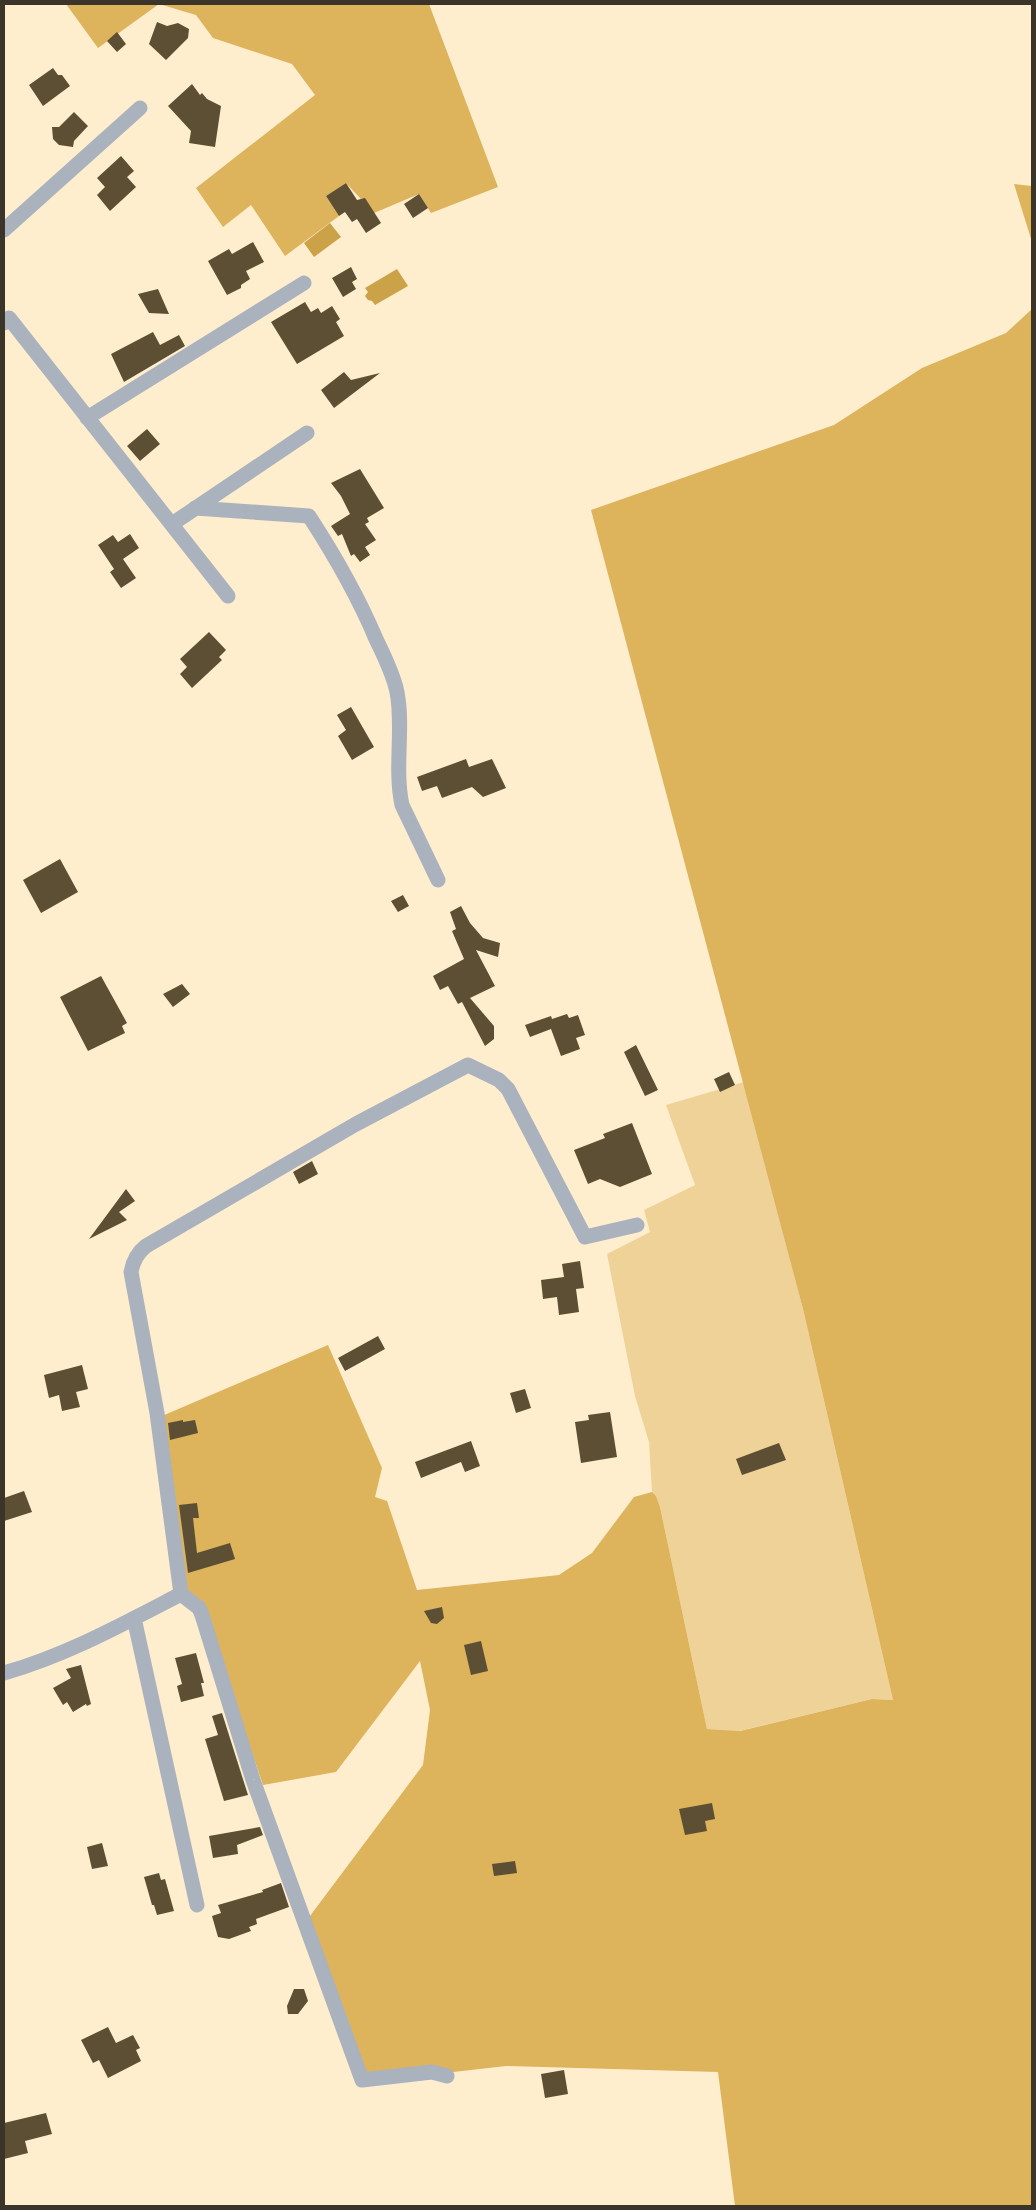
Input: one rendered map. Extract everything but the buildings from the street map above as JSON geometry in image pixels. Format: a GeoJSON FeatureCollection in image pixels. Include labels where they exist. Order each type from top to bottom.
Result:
{"type":"FeatureCollection","features":[{"type":"Feature","properties":{"kind":"street"},"geometry":{"type":"LineString","coordinates":[[4,230],[140,108]]}},
{"type":"Feature","properties":{"kind":"street"},"geometry":{"type":"LineString","coordinates":[[87,418],[304,283]]}},
{"type":"Feature","properties":{"kind":"street"},"geometry":{"type":"LineString","coordinates":[[4,323],[9,318],[228,596]]}},
{"type":"Feature","properties":{"kind":"street"},"geometry":{"type":"LineString","coordinates":[[172,524],[307,433]]}},
{"type":"Feature","properties":{"kind":"street"},"geometry":{"type":"LineString","coordinates":[[196,508],[309,516],[341,566],[357,596],[392,677],[399,710],[397,762],[399,793],[402,805],[438,880]]}},
{"type":"Feature","properties":{"kind":"street"},"geometry":{"type":"LineString","coordinates":[[447,2076],[432,2072],[362,2080],[253,1780],[202,1615],[199,1608],[181,1594],[158,1414],[131,1272],[132,1264],[140,1251],[356,1124],[468,1065],[499,1080],[508,1088],[585,1237],[637,1225]]}},
{"type":"Feature","properties":{"kind":"street"},"geometry":{"type":"LineString","coordinates":[[4,1673],[32,1665],[74,1648],[181,1594]]}},
{"type":"Feature","properties":{"kind":"street"},"geometry":{"type":"LineString","coordinates":[[134,1618],[197,1905]]}},
{"type":"Feature","properties":{"kind":"shaded area"},"geometry":{"type":"Polygon","coordinates":[[[66,4],[159,4],[98,48],[66,4]]]}},
{"type":"Feature","properties":{"kind":"shaded area"},"geometry":{"type":"Polygon","coordinates":[[[159,4],[429,4],[498,187],[431,213],[419,194],[374,213],[346,183],[326,196],[339,216],[285,256],[251,205],[223,227],[196,188],[315,95],[292,64],[213,38],[196,15],[159,4]]]}},
{"type":"Feature","properties":{"kind":"shaded area"},"geometry":{"type":"Polygon","coordinates":[[[1014,184],[1032,186],[1032,242],[1014,184]]]}},
{"type":"Feature","properties":{"kind":"shaded area"},"geometry":{"type":"Polygon","coordinates":[[[330,223],[341,237],[314,257],[304,243],[330,223]]]}},
{"type":"Feature","properties":{"kind":"shaded area"},"geometry":{"type":"Polygon","coordinates":[[[397,269],[408,286],[375,305],[372,301],[368,300],[365,296],[368,292],[365,288],[397,269]]]}},
{"type":"Feature","properties":{"kind":"shaded area"},"geometry":{"type":"Polygon","coordinates":[[[1032,309],[1032,2206],[735,2206],[718,2072],[506,2066],[383,2080],[357,2070],[301,1928],[423,1765],[430,1710],[420,1661],[336,1772],[263,1785],[211,1632],[186,1589],[162,1416],[328,1345],[382,1468],[375,1497],[387,1501],[417,1590],[559,1575],[592,1553],[634,1497],[652,1492],[656,1496],[660,1507],[707,1729],[740,1731],[872,1699],[893,1700],[803,1309],[591,510],[834,425],[922,368],[1006,333],[1032,309]]]}},
{"type":"Feature","properties":{"kind":"shaded area"},"geometry":{"type":"Polygon","coordinates":[[[744,1082],[803,1309],[893,1700],[872,1699],[739,1731],[707,1729],[660,1507],[656,1496],[652,1492],[649,1442],[635,1396],[607,1254],[650,1232],[644,1210],[695,1185],[666,1105],[744,1082]]]}}]}
